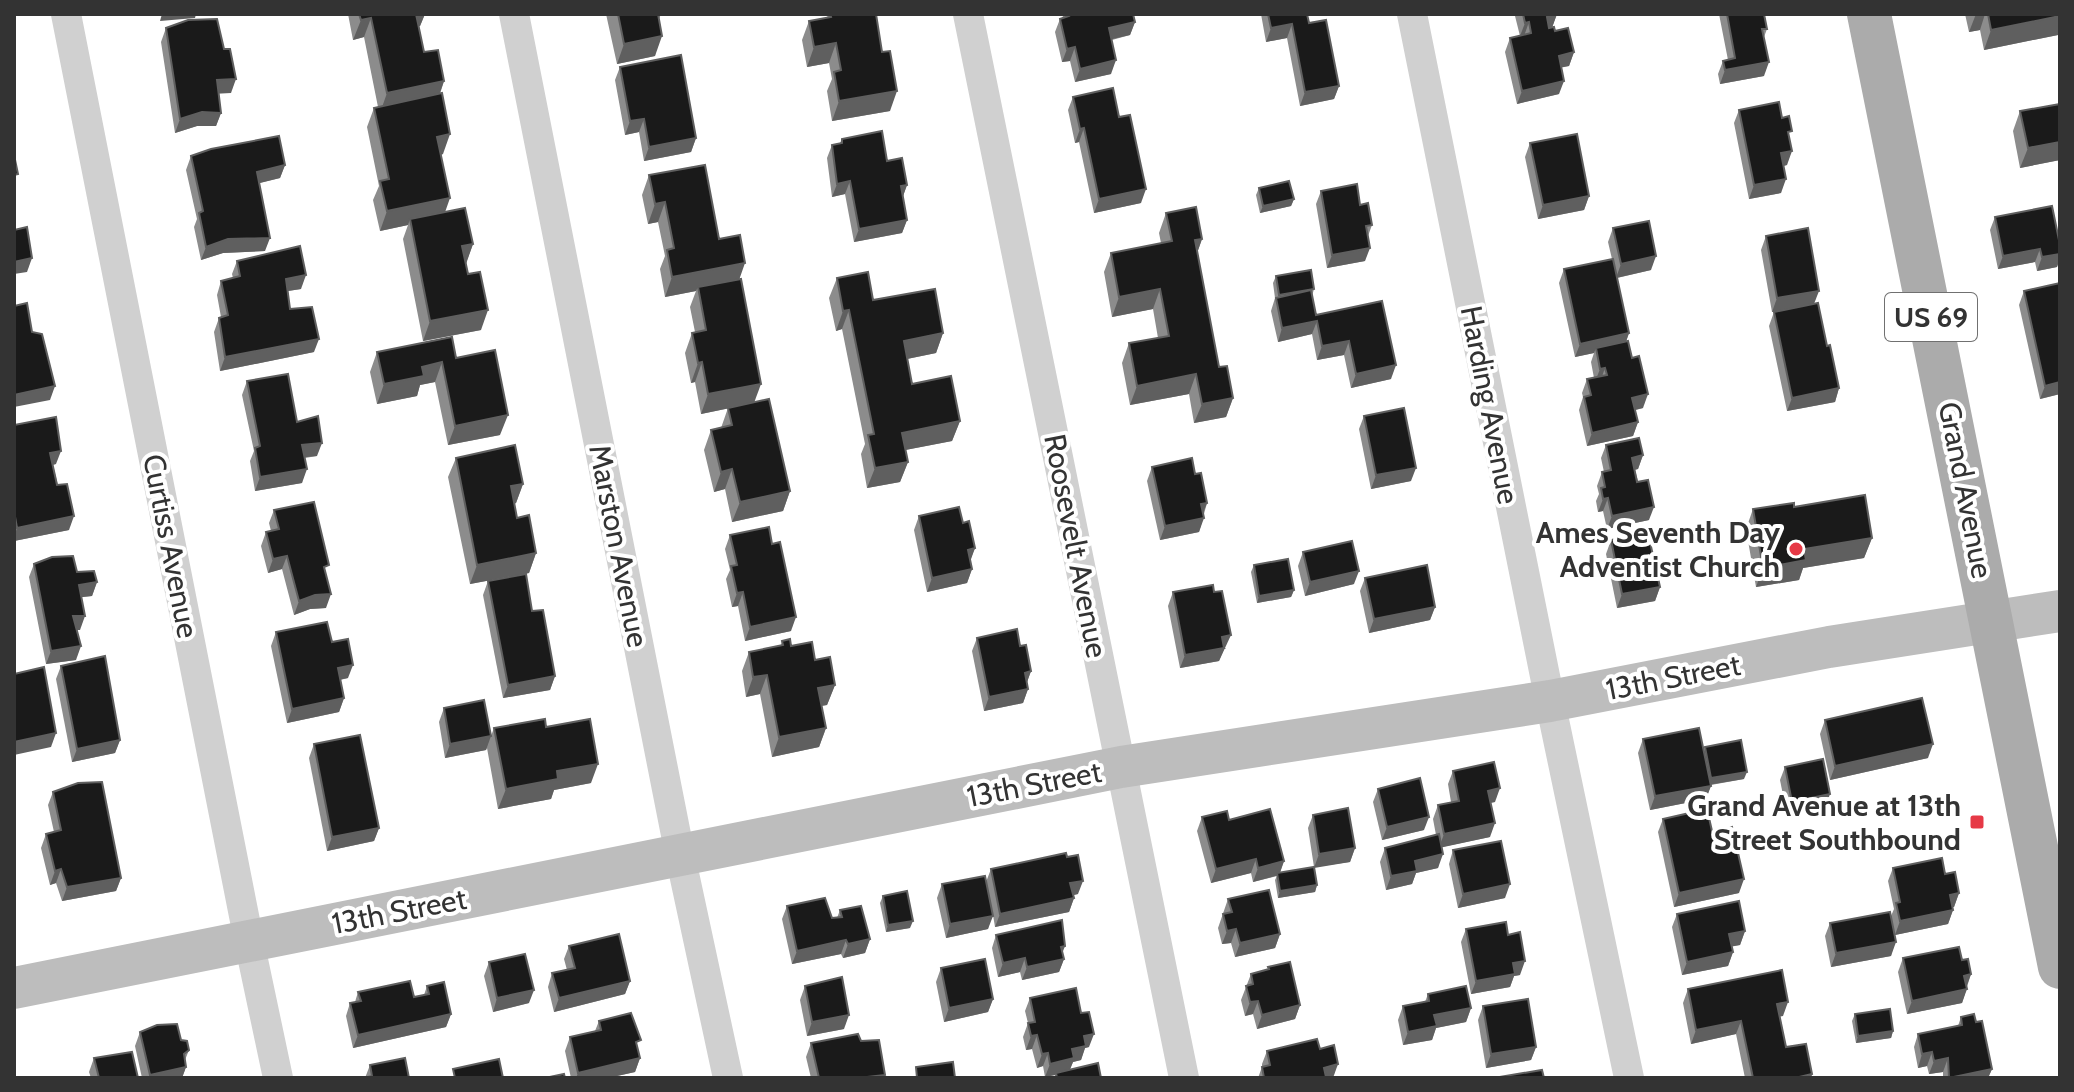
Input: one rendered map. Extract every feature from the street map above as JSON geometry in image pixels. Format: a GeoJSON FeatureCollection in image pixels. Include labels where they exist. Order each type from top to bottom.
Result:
{"type":"FeatureCollection","features":[{"type":"Feature","properties":{"kind":"main road","name":"Grand Avenue"},"geometry":{"type":"LineString","coordinates":[[1869,14],[2060,967]]}},
{"type":"Feature","properties":{"kind":"main road","name":"13th Street"},"geometry":{"type":"LineString","coordinates":[[14,988],[1121,767],[1550,701],[1843,645],[1992,619],[2060,611]]}},
{"type":"Feature","properties":{"kind":"street","name":"Curtiss Avenue"},"geometry":{"type":"LineString","coordinates":[[66,14],[278,1078]]}},
{"type":"Feature","properties":{"kind":"street","name":"Marston Avenue"},"geometry":{"type":"LineString","coordinates":[[514,14],[680,855],[728,1078]]}},
{"type":"Feature","properties":{"kind":"street","name":"Roosevelt Avenue"},"geometry":{"type":"LineString","coordinates":[[968,14],[1184,1078]]}},
{"type":"Feature","properties":{"kind":"street","name":"Harding Avenue"},"geometry":{"type":"LineString","coordinates":[[1412,14],[1629,1078]]}},
{"type":"Feature","properties":{"kind":"building"},"geometry":{"type":"Polygon","coordinates":[[[359,14],[416,14],[424,52],[438,50],[444,81],[387,93],[371,18],[361,20],[359,14]]]}},
{"type":"Feature","properties":{"kind":"building"},"geometry":{"type":"Polygon","coordinates":[[[618,14],[658,14],[662,36],[624,44],[618,14]]]}},
{"type":"Feature","properties":{"kind":"building"},"geometry":{"type":"Polygon","coordinates":[[[830,14],[876,14],[882,52],[890,51],[897,91],[839,101],[834,72],[841,70],[836,43],[814,47],[809,21],[831,17],[830,14]]]}},
{"type":"Feature","properties":{"kind":"building"},"geometry":{"type":"Polygon","coordinates":[[[1068,14],[1133,14],[1135,22],[1109,28],[1116,60],[1080,69],[1075,47],[1067,49],[1060,19],[1068,14]]]}},
{"type":"Feature","properties":{"kind":"building"},"geometry":{"type":"Polygon","coordinates":[[[1268,14],[1307,14],[1309,23],[1326,20],[1339,86],[1305,92],[1292,24],[1271,28],[1268,14]]]}},
{"type":"Feature","properties":{"kind":"building"},"geometry":{"type":"Polygon","coordinates":[[[1523,14],[1557,14],[1547,17],[1549,28],[1554,27],[1555,31],[1568,28],[1574,52],[1559,56],[1564,81],[1522,91],[1510,38],[1531,33],[1529,22],[1525,23],[1523,14]]]}},
{"type":"Feature","properties":{"kind":"building"},"geometry":{"type":"Polygon","coordinates":[[[1727,14],[1764,14],[1767,29],[1762,29],[1769,62],[1725,70],[1723,61],[1735,58],[1727,14]]]}},
{"type":"Feature","properties":{"kind":"building"},"geometry":{"type":"Polygon","coordinates":[[[1988,14],[2060,14],[2060,16],[1991,30],[1988,14]]]}},
{"type":"Feature","properties":{"kind":"building"},"geometry":{"type":"Polygon","coordinates":[[[217,19],[224,49],[230,49],[236,79],[217,80],[221,113],[202,112],[180,119],[166,28],[188,20],[217,19]]]}},
{"type":"Feature","properties":{"kind":"building"},"geometry":{"type":"Polygon","coordinates":[[[681,55],[696,138],[649,147],[644,119],[630,121],[620,67],[681,55]]]}},
{"type":"Feature","properties":{"kind":"building"},"geometry":{"type":"Polygon","coordinates":[[[1113,88],[1119,117],[1130,115],[1146,189],[1099,199],[1084,128],[1080,129],[1073,97],[1113,88]]]}},
{"type":"Feature","properties":{"kind":"building"},"geometry":{"type":"Polygon","coordinates":[[[442,93],[450,134],[437,137],[450,198],[387,211],[380,181],[389,179],[374,108],[442,93]]]}},
{"type":"Feature","properties":{"kind":"building"},"geometry":{"type":"Polygon","coordinates":[[[1779,102],[1782,118],[1789,116],[1792,131],[1788,132],[1792,151],[1781,153],[1786,179],[1754,185],[1739,110],[1779,102]]]}},
{"type":"Feature","properties":{"kind":"building"},"geometry":{"type":"Polygon","coordinates":[[[2060,104],[2060,142],[2028,148],[2020,111],[2060,104]]]}},
{"type":"Feature","properties":{"kind":"building"},"geometry":{"type":"Polygon","coordinates":[[[882,131],[887,161],[902,158],[907,185],[901,186],[907,220],[859,229],[850,181],[837,184],[832,145],[842,143],[842,139],[882,131]]]}},
{"type":"Feature","properties":{"kind":"building"},"geometry":{"type":"Polygon","coordinates":[[[1577,134],[1589,196],[1543,205],[1530,143],[1577,134]]]}},
{"type":"Feature","properties":{"kind":"building"},"geometry":{"type":"Polygon","coordinates":[[[279,136],[285,165],[257,172],[270,238],[228,239],[206,247],[199,213],[203,211],[191,156],[279,136]]]}},
{"type":"Feature","properties":{"kind":"building"},"geometry":{"type":"Polygon","coordinates":[[[705,165],[719,239],[740,235],[745,263],[672,277],[667,250],[674,248],[665,202],[655,204],[649,175],[705,165]]]}},
{"type":"Feature","properties":{"kind":"building"},"geometry":{"type":"Polygon","coordinates":[[[1289,181],[1294,199],[1263,206],[1259,188],[1289,181]]]}},
{"type":"Feature","properties":{"kind":"building"},"geometry":{"type":"Polygon","coordinates":[[[1357,184],[1360,205],[1368,203],[1372,225],[1366,226],[1370,248],[1332,255],[1321,191],[1357,184]]]}},
{"type":"Feature","properties":{"kind":"building"},"geometry":{"type":"Polygon","coordinates":[[[2052,206],[2060,254],[2042,257],[2040,249],[2003,256],[1995,217],[2052,206]]]}},
{"type":"Feature","properties":{"kind":"building"},"geometry":{"type":"Polygon","coordinates":[[[1196,207],[1202,239],[1195,240],[1219,367],[1227,366],[1233,398],[1202,404],[1196,374],[1137,386],[1129,343],[1169,336],[1160,289],[1119,297],[1111,253],[1172,241],[1166,213],[1196,207]]]}},
{"type":"Feature","properties":{"kind":"building"},"geometry":{"type":"Polygon","coordinates":[[[465,208],[473,244],[462,246],[468,274],[480,272],[488,310],[430,321],[410,219],[465,208]]]}},
{"type":"Feature","properties":{"kind":"building"},"geometry":{"type":"Polygon","coordinates":[[[1649,221],[1656,256],[1621,264],[1613,228],[1649,221]]]}},
{"type":"Feature","properties":{"kind":"building"},"geometry":{"type":"Polygon","coordinates":[[[27,227],[32,258],[14,262],[14,230],[27,227]]]}},
{"type":"Feature","properties":{"kind":"building"},"geometry":{"type":"Polygon","coordinates":[[[1808,228],[1819,291],[1777,298],[1766,236],[1808,228]]]}},
{"type":"Feature","properties":{"kind":"building"},"geometry":{"type":"Polygon","coordinates":[[[300,246],[306,275],[286,279],[290,309],[312,307],[319,339],[225,357],[219,318],[228,315],[221,281],[240,276],[237,261],[300,246]]]}},
{"type":"Feature","properties":{"kind":"building"},"geometry":{"type":"Polygon","coordinates":[[[1613,259],[1629,333],[1580,344],[1564,269],[1613,259]]]}},
{"type":"Feature","properties":{"kind":"building"},"geometry":{"type":"Polygon","coordinates":[[[1311,270],[1314,289],[1279,295],[1276,276],[1311,270]]]}},
{"type":"Feature","properties":{"kind":"building"},"geometry":{"type":"Polygon","coordinates":[[[868,272],[873,300],[935,289],[943,333],[904,341],[912,384],[951,376],[960,421],[902,433],[908,462],[875,468],[868,435],[874,434],[849,310],[843,311],[837,278],[868,272]]]}},
{"type":"Feature","properties":{"kind":"building"},"geometry":{"type":"Polygon","coordinates":[[[741,279],[761,384],[708,394],[692,333],[706,330],[698,287],[741,279]]]}},
{"type":"Feature","properties":{"kind":"building"},"geometry":{"type":"Polygon","coordinates":[[[2060,283],[2060,382],[2045,386],[2024,291],[2060,283]]]}},
{"type":"Feature","properties":{"kind":"building"},"geometry":{"type":"Polygon","coordinates":[[[1311,290],[1316,315],[1382,301],[1396,365],[1356,374],[1349,341],[1322,346],[1317,321],[1282,328],[1276,298],[1311,290]]]}},
{"type":"Feature","properties":{"kind":"building"},"geometry":{"type":"Polygon","coordinates":[[[27,303],[32,332],[42,334],[55,386],[14,395],[14,306],[27,303]]]}},
{"type":"Feature","properties":{"kind":"building"},"geometry":{"type":"Polygon","coordinates":[[[1818,303],[1839,388],[1792,398],[1774,312],[1818,303]]]}},
{"type":"Feature","properties":{"kind":"building"},"geometry":{"type":"Polygon","coordinates":[[[452,337],[456,358],[495,350],[508,415],[455,426],[442,362],[422,367],[424,376],[384,384],[377,352],[452,337]]]}},
{"type":"Feature","properties":{"kind":"building"},"geometry":{"type":"Polygon","coordinates":[[[1628,341],[1632,358],[1639,356],[1648,394],[1632,398],[1638,422],[1592,433],[1584,397],[1591,395],[1587,379],[1607,375],[1605,368],[1600,369],[1596,348],[1628,341]]]}},
{"type":"Feature","properties":{"kind":"building"},"geometry":{"type":"Polygon","coordinates":[[[288,374],[297,422],[318,416],[322,443],[302,445],[307,469],[260,477],[255,448],[260,446],[247,381],[288,374]]]}},
{"type":"Feature","properties":{"kind":"building"},"geometry":{"type":"Polygon","coordinates":[[[769,399],[790,491],[740,502],[732,469],[721,472],[711,430],[732,425],[728,408],[769,399]]]}},
{"type":"Feature","properties":{"kind":"building"},"geometry":{"type":"Polygon","coordinates":[[[1404,408],[1416,468],[1376,475],[1364,416],[1404,408]]]}},
{"type":"Feature","properties":{"kind":"building"},"geometry":{"type":"Polygon","coordinates":[[[56,417],[61,451],[50,453],[57,485],[67,484],[74,516],[17,528],[14,511],[14,425],[56,417]]]}},
{"type":"Feature","properties":{"kind":"building"},"geometry":{"type":"Polygon","coordinates":[[[1639,438],[1643,455],[1632,458],[1637,482],[1648,480],[1654,507],[1612,516],[1608,498],[1603,499],[1601,488],[1605,487],[1602,472],[1611,470],[1606,445],[1639,438]]]}},
{"type":"Feature","properties":{"kind":"building"},"geometry":{"type":"Polygon","coordinates":[[[515,445],[523,484],[511,486],[517,518],[529,515],[536,553],[477,565],[456,458],[515,445]]]}},
{"type":"Feature","properties":{"kind":"building"},"geometry":{"type":"Polygon","coordinates":[[[1192,458],[1195,474],[1201,473],[1207,503],[1201,504],[1204,518],[1165,526],[1152,467],[1192,458]]]}},
{"type":"Feature","properties":{"kind":"building"},"geometry":{"type":"Polygon","coordinates":[[[1865,495],[1872,538],[1804,549],[1806,560],[1763,568],[1753,509],[1794,503],[1794,507],[1865,495]]]}},
{"type":"Feature","properties":{"kind":"building"},"geometry":{"type":"Polygon","coordinates":[[[314,502],[329,565],[324,567],[331,594],[315,595],[299,601],[287,556],[273,559],[266,532],[279,529],[274,510],[314,502]]]}},
{"type":"Feature","properties":{"kind":"building"},"geometry":{"type":"Polygon","coordinates":[[[959,507],[963,523],[969,521],[975,548],[968,550],[972,569],[932,578],[919,516],[959,507]]]}},
{"type":"Feature","properties":{"kind":"building"},"geometry":{"type":"Polygon","coordinates":[[[769,527],[772,544],[780,542],[796,617],[750,627],[743,592],[737,593],[731,566],[737,565],[730,535],[769,527]]]}},
{"type":"Feature","properties":{"kind":"building"},"geometry":{"type":"Polygon","coordinates":[[[1648,533],[1660,587],[1622,594],[1611,540],[1648,533]]]}},
{"type":"Feature","properties":{"kind":"building"},"geometry":{"type":"Polygon","coordinates":[[[1352,541],[1359,571],[1310,582],[1303,552],[1352,541]]]}},
{"type":"Feature","properties":{"kind":"building"},"geometry":{"type":"Polygon","coordinates":[[[73,556],[77,572],[94,571],[97,582],[79,585],[85,616],[73,616],[81,646],[51,651],[34,564],[52,557],[73,556]]]}},
{"type":"Feature","properties":{"kind":"building"},"geometry":{"type":"Polygon","coordinates":[[[1288,559],[1294,590],[1259,596],[1254,565],[1288,559]]]}},
{"type":"Feature","properties":{"kind":"building"},"geometry":{"type":"Polygon","coordinates":[[[1427,565],[1435,607],[1374,619],[1365,578],[1427,565]]]}},
{"type":"Feature","properties":{"kind":"building"},"geometry":{"type":"Polygon","coordinates":[[[526,574],[532,611],[543,610],[555,676],[508,685],[488,581],[526,574]]]}},
{"type":"Feature","properties":{"kind":"building"},"geometry":{"type":"Polygon","coordinates":[[[1213,585],[1214,592],[1222,591],[1231,635],[1222,637],[1224,648],[1185,655],[1173,592],[1213,585]]]}},
{"type":"Feature","properties":{"kind":"building"},"geometry":{"type":"Polygon","coordinates":[[[327,622],[332,642],[348,639],[353,665],[338,668],[344,698],[292,709],[276,632],[327,622]]]}},
{"type":"Feature","properties":{"kind":"building"},"geometry":{"type":"Polygon","coordinates":[[[1017,629],[1020,646],[1026,645],[1031,671],[1025,673],[1028,689],[989,697],[977,638],[1017,629]]]}},
{"type":"Feature","properties":{"kind":"building"},"geometry":{"type":"Polygon","coordinates":[[[790,639],[791,646],[812,642],[815,660],[830,657],[835,685],[818,688],[826,728],[779,737],[767,675],[753,677],[749,652],[783,645],[782,641],[790,639]]]}},
{"type":"Feature","properties":{"kind":"building"},"geometry":{"type":"Polygon","coordinates":[[[105,656],[120,740],[77,749],[61,666],[105,656]]]}},
{"type":"Feature","properties":{"kind":"building"},"geometry":{"type":"Polygon","coordinates":[[[44,667],[56,733],[14,742],[14,674],[44,667]]]}},
{"type":"Feature","properties":{"kind":"building"},"geometry":{"type":"Polygon","coordinates":[[[1922,698],[1933,744],[1835,766],[1825,720],[1922,698]]]}},
{"type":"Feature","properties":{"kind":"building"},"geometry":{"type":"Polygon","coordinates":[[[484,700],[491,736],[450,744],[444,708],[484,700]]]}},
{"type":"Feature","properties":{"kind":"building"},"geometry":{"type":"Polygon","coordinates":[[[545,719],[546,727],[590,719],[598,764],[557,771],[558,779],[506,789],[494,728],[545,719]]]}},
{"type":"Feature","properties":{"kind":"building"},"geometry":{"type":"Polygon","coordinates":[[[1699,728],[1711,786],[1655,796],[1643,739],[1699,728]]]}},
{"type":"Feature","properties":{"kind":"building"},"geometry":{"type":"Polygon","coordinates":[[[360,735],[379,828],[332,837],[314,744],[360,735]]]}},
{"type":"Feature","properties":{"kind":"building"},"geometry":{"type":"Polygon","coordinates":[[[1741,740],[1747,772],[1711,778],[1705,747],[1741,740]]]}},
{"type":"Feature","properties":{"kind":"building"},"geometry":{"type":"Polygon","coordinates":[[[1823,759],[1830,794],[1792,802],[1785,767],[1823,759]]]}},
{"type":"Feature","properties":{"kind":"building"},"geometry":{"type":"Polygon","coordinates":[[[1494,762],[1500,788],[1488,791],[1495,823],[1444,834],[1438,805],[1459,801],[1453,771],[1494,762]]]}},
{"type":"Feature","properties":{"kind":"building"},"geometry":{"type":"Polygon","coordinates":[[[1420,778],[1429,817],[1387,827],[1378,789],[1420,778]]]}},
{"type":"Feature","properties":{"kind":"building"},"geometry":{"type":"Polygon","coordinates":[[[102,782],[121,878],[67,887],[61,869],[55,871],[46,834],[61,830],[53,792],[78,783],[102,782]]]}},
{"type":"Feature","properties":{"kind":"building"},"geometry":{"type":"Polygon","coordinates":[[[1348,808],[1355,848],[1319,854],[1313,815],[1348,808]]]}},
{"type":"Feature","properties":{"kind":"building"},"geometry":{"type":"Polygon","coordinates":[[[1270,809],[1284,861],[1258,868],[1256,859],[1216,869],[1202,817],[1227,811],[1229,820],[1270,809]]]}},
{"type":"Feature","properties":{"kind":"building"},"geometry":{"type":"Polygon","coordinates":[[[1707,809],[1712,831],[1732,827],[1744,879],[1679,893],[1663,819],[1707,809]]]}},
{"type":"Feature","properties":{"kind":"building"},"geometry":{"type":"Polygon","coordinates":[[[1439,834],[1443,854],[1415,861],[1417,871],[1391,876],[1385,848],[1439,834]]]}},
{"type":"Feature","properties":{"kind":"building"},"geometry":{"type":"Polygon","coordinates":[[[1501,841],[1510,884],[1463,894],[1453,850],[1501,841]]]}},
{"type":"Feature","properties":{"kind":"building"},"geometry":{"type":"Polygon","coordinates":[[[1066,853],[1067,857],[1078,855],[1083,881],[1070,883],[1074,898],[1000,914],[991,869],[1066,853]]]}},
{"type":"Feature","properties":{"kind":"building"},"geometry":{"type":"Polygon","coordinates":[[[1942,858],[1945,874],[1955,872],[1959,893],[1950,895],[1953,910],[1900,921],[1896,903],[1900,902],[1893,868],[1942,858]]]}},
{"type":"Feature","properties":{"kind":"building"},"geometry":{"type":"Polygon","coordinates":[[[1314,867],[1317,885],[1280,891],[1277,873],[1314,867]]]}},
{"type":"Feature","properties":{"kind":"building"},"geometry":{"type":"Polygon","coordinates":[[[985,876],[993,916],[950,924],[942,884],[985,876]]]}},
{"type":"Feature","properties":{"kind":"building"},"geometry":{"type":"Polygon","coordinates":[[[1269,890],[1280,934],[1240,943],[1236,929],[1227,931],[1223,914],[1232,912],[1228,899],[1269,890]]]}},
{"type":"Feature","properties":{"kind":"building"},"geometry":{"type":"Polygon","coordinates":[[[907,891],[913,921],[888,925],[883,896],[907,891]]]}},
{"type":"Feature","properties":{"kind":"building"},"geometry":{"type":"Polygon","coordinates":[[[825,898],[832,918],[842,917],[840,910],[861,906],[870,939],[848,944],[846,940],[797,951],[787,906],[825,898]]]}},
{"type":"Feature","properties":{"kind":"building"},"geometry":{"type":"Polygon","coordinates":[[[1739,901],[1745,931],[1729,934],[1733,952],[1687,962],[1677,914],[1739,901]]]}},
{"type":"Feature","properties":{"kind":"building"},"geometry":{"type":"Polygon","coordinates":[[[1890,912],[1896,942],[1836,953],[1830,923],[1890,912]]]}},
{"type":"Feature","properties":{"kind":"building"},"geometry":{"type":"Polygon","coordinates":[[[1062,920],[1064,959],[1027,967],[1025,958],[1003,963],[996,935],[1062,920]]]}},
{"type":"Feature","properties":{"kind":"building"},"geometry":{"type":"Polygon","coordinates":[[[1506,922],[1508,935],[1520,932],[1525,961],[1513,963],[1515,974],[1476,981],[1466,929],[1506,922]]]}},
{"type":"Feature","properties":{"kind":"building"},"geometry":{"type":"Polygon","coordinates":[[[619,934],[630,981],[559,998],[552,973],[575,968],[569,946],[619,934]]]}},
{"type":"Feature","properties":{"kind":"building"},"geometry":{"type":"Polygon","coordinates":[[[1959,947],[1962,960],[1968,959],[1971,974],[1964,976],[1967,989],[1912,1001],[1903,958],[1959,947]]]}},
{"type":"Feature","properties":{"kind":"building"},"geometry":{"type":"Polygon","coordinates":[[[525,954],[534,990],[497,998],[489,962],[525,954]]]}},
{"type":"Feature","properties":{"kind":"building"},"geometry":{"type":"Polygon","coordinates":[[[985,959],[993,999],[949,1008],[941,968],[985,959]]]}},
{"type":"Feature","properties":{"kind":"building"},"geometry":{"type":"Polygon","coordinates":[[[1290,962],[1300,1005],[1262,1015],[1258,1001],[1250,1002],[1246,986],[1253,984],[1251,974],[1290,962]]]}},
{"type":"Feature","properties":{"kind":"building"},"geometry":{"type":"Polygon","coordinates":[[[1782,970],[1788,1002],[1777,1004],[1786,1047],[1806,1044],[1812,1074],[1795,1078],[1753,1078],[1741,1021],[1696,1030],[1688,989],[1782,970]]]}},
{"type":"Feature","properties":{"kind":"building"},"geometry":{"type":"Polygon","coordinates":[[[842,977],[849,1015],[812,1022],[805,986],[842,977]]]}},
{"type":"Feature","properties":{"kind":"building"},"geometry":{"type":"Polygon","coordinates":[[[410,981],[414,997],[429,994],[427,986],[444,982],[451,1014],[358,1035],[350,1003],[361,1001],[358,992],[410,981]]]}},
{"type":"Feature","properties":{"kind":"building"},"geometry":{"type":"Polygon","coordinates":[[[1466,986],[1471,1008],[1434,1015],[1437,1026],[1408,1032],[1403,1006],[1429,1001],[1428,994],[1466,986]]]}},
{"type":"Feature","properties":{"kind":"building"},"geometry":{"type":"Polygon","coordinates":[[[1076,988],[1081,1013],[1089,1012],[1094,1034],[1084,1036],[1086,1046],[1072,1049],[1074,1058],[1050,1064],[1048,1053],[1042,1054],[1037,1035],[1031,1036],[1028,1023],[1035,1022],[1030,998],[1076,988]]]}},
{"type":"Feature","properties":{"kind":"building"},"geometry":{"type":"Polygon","coordinates":[[[1528,999],[1536,1047],[1491,1054],[1483,1006],[1528,999]]]}},
{"type":"Feature","properties":{"kind":"building"},"geometry":{"type":"Polygon","coordinates":[[[1890,1009],[1893,1031],[1858,1036],[1855,1014],[1890,1009]]]}},
{"type":"Feature","properties":{"kind":"building"},"geometry":{"type":"Polygon","coordinates":[[[631,1013],[641,1040],[636,1042],[640,1058],[578,1073],[570,1037],[601,1030],[599,1021],[631,1013]]]}},
{"type":"Feature","properties":{"kind":"building"},"geometry":{"type":"Polygon","coordinates":[[[1974,1014],[1976,1022],[1982,1021],[1992,1069],[1949,1078],[1948,1058],[1934,1061],[1932,1052],[1922,1054],[1918,1034],[1962,1025],[1961,1017],[1974,1014]]]}},
{"type":"Feature","properties":{"kind":"building"},"geometry":{"type":"Polygon","coordinates":[[[177,1024],[181,1040],[187,1041],[189,1050],[184,1054],[186,1067],[150,1075],[140,1032],[157,1025],[177,1024]]]}},
{"type":"Feature","properties":{"kind":"building"},"geometry":{"type":"Polygon","coordinates":[[[858,1034],[861,1041],[879,1040],[885,1075],[819,1078],[811,1043],[858,1034]]]}},
{"type":"Feature","properties":{"kind":"building"},"geometry":{"type":"Polygon","coordinates":[[[1317,1039],[1320,1049],[1334,1045],[1338,1064],[1324,1068],[1326,1077],[1264,1078],[1262,1067],[1270,1065],[1267,1051],[1317,1039]]]}},
{"type":"Feature","properties":{"kind":"building"},"geometry":{"type":"Polygon","coordinates":[[[132,1052],[138,1078],[99,1078],[94,1058],[132,1052]]]}},
{"type":"Feature","properties":{"kind":"building"},"geometry":{"type":"Polygon","coordinates":[[[405,1058],[409,1078],[364,1078],[372,1076],[370,1065],[405,1058]]]}},
{"type":"Feature","properties":{"kind":"building"},"geometry":{"type":"Polygon","coordinates":[[[499,1059],[503,1078],[455,1078],[453,1069],[499,1059]]]}},
{"type":"Feature","properties":{"kind":"building"},"geometry":{"type":"Polygon","coordinates":[[[953,1062],[955,1078],[917,1078],[916,1067],[953,1062]]]}},
{"type":"Feature","properties":{"kind":"building"},"geometry":{"type":"Polygon","coordinates":[[[1098,1063],[1101,1078],[1057,1078],[1056,1073],[1098,1063]]]}},
{"type":"Feature","properties":{"kind":"building"},"geometry":{"type":"Polygon","coordinates":[[[1542,1070],[1544,1078],[1499,1078],[1499,1077],[1542,1070]]]}},
{"type":"Feature","properties":{"kind":"place","name":"Ames Seventh Day Adventist Church"},"geometry":{"type":"Point","coordinates":[1796,549]}},
{"type":"Feature","properties":{"kind":"place","name":"Grand Avenue at 13th Street Southbound"},"geometry":{"type":"Point","coordinates":[1977,822]}}]}
